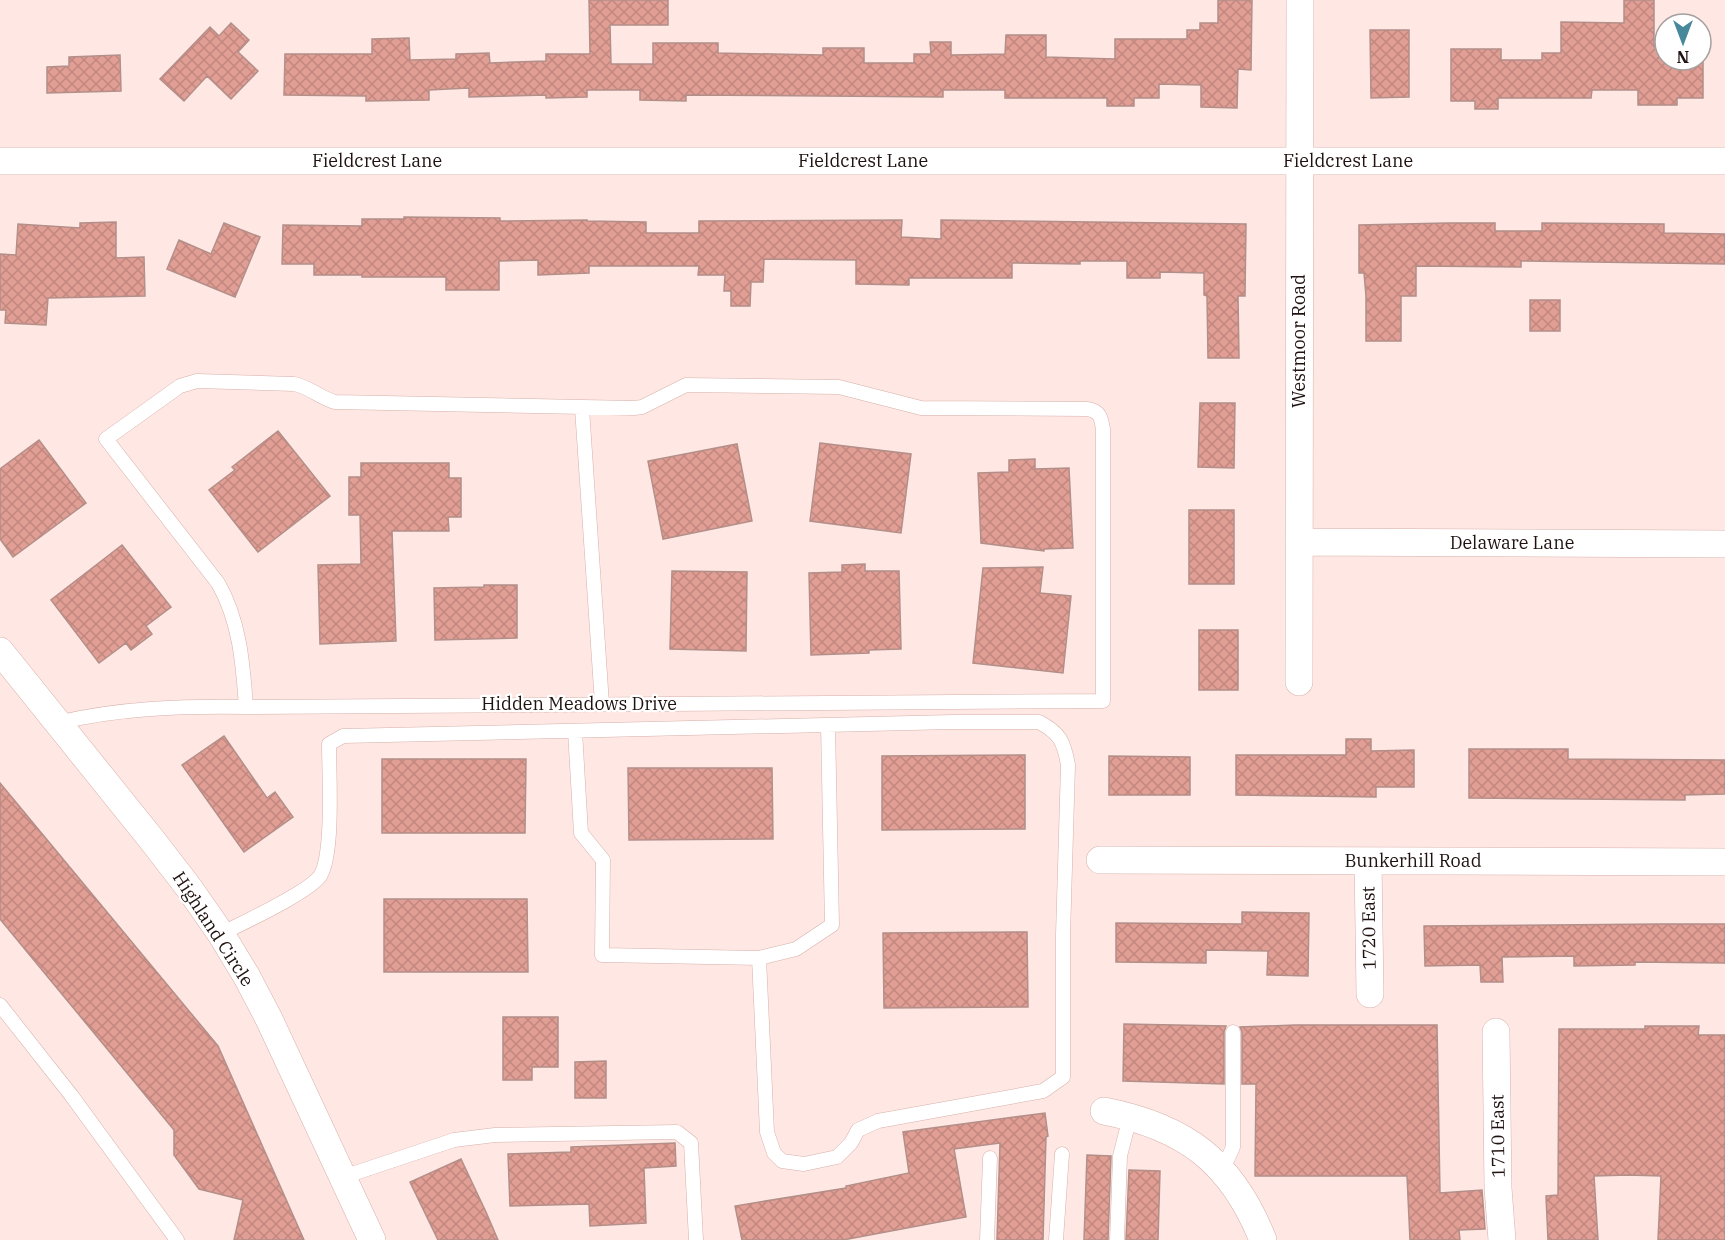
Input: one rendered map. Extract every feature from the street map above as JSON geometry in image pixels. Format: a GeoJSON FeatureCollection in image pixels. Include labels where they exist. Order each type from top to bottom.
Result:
{"type":"FeatureCollection","features":[{"type":"Feature","properties":{"kind":"street","name":"Westmoor Road"},"geometry":{"type":"LineString","coordinates":[[1299,0],[1299,682]]}},
{"type":"Feature","properties":{"kind":"street","name":"Fieldcrest Lane"},"geometry":{"type":"LineString","coordinates":[[0,161],[1725,161]]}},
{"type":"Feature","properties":{"kind":"street","name":"Delaware Lane"},"geometry":{"type":"LineString","coordinates":[[1299,542],[1725,544]]}},
{"type":"Feature","properties":{"kind":"street","name":"Highland Circle"},"geometry":{"type":"LineString","coordinates":[[0,651],[164,856],[221,934],[270,1019],[372,1240]]}},
{"type":"Feature","properties":{"kind":"street","name":"Bunkerhill Road"},"geometry":{"type":"LineString","coordinates":[[1100,861],[1725,862]]}},
{"type":"Feature","properties":{"kind":"street","name":"1720 East"},"geometry":{"type":"LineString","coordinates":[[1368,861],[1370,994]]}},
{"type":"Feature","properties":{"kind":"street","name":"1710 East"},"geometry":{"type":"LineString","coordinates":[[1496,1032],[1498,1188],[1502,1240]]}},
{"type":"Feature","properties":{"kind":"street"},"geometry":{"type":"LineString","coordinates":[[1104,1111],[1147,1122],[1196,1147],[1222,1169],[1248,1206],[1263,1240]]}},
{"type":"Feature","properties":{"kind":"lane"},"geometry":{"type":"LineString","coordinates":[[246,707],[244,672],[228,601],[218,583],[106,439],[180,386],[197,381],[294,384],[335,402],[582,408],[602,704]]}},
{"type":"Feature","properties":{"kind":"lane","name":"Hidden Meadows Drive"},"geometry":{"type":"LineString","coordinates":[[57,723],[103,712],[215,706],[1103,701],[1103,429],[1100,415],[1096,411],[1088,409],[921,408],[839,387],[686,385],[642,407],[582,408]]}},
{"type":"Feature","properties":{"kind":"lane"},"geometry":{"type":"LineString","coordinates":[[221,934],[303,890],[319,877],[326,863],[329,846],[329,744],[343,736],[1039,722],[1052,729],[1059,737],[1065,748],[1068,765],[1063,935],[1063,1077],[1043,1091],[878,1121],[858,1130],[851,1143],[837,1157],[804,1164],[782,1161],[774,1154],[767,1132],[759,958]]}},
{"type":"Feature","properties":{"kind":"lane"},"geometry":{"type":"LineString","coordinates":[[575,731],[581,833],[603,861],[602,955],[759,958],[796,949],[832,925],[828,725]]}},
{"type":"Feature","properties":{"kind":"lane"},"geometry":{"type":"LineString","coordinates":[[0,1005],[71,1095],[177,1240]]}},
{"type":"Feature","properties":{"kind":"lane"},"geometry":{"type":"LineString","coordinates":[[1222,1169],[1233,1148],[1233,1032]]}},
{"type":"Feature","properties":{"kind":"lane"},"geometry":{"type":"LineString","coordinates":[[1116,1240],[1120,1156],[1130,1117]]}},
{"type":"Feature","properties":{"kind":"lane"},"geometry":{"type":"LineString","coordinates":[[343,1177],[454,1140],[495,1135],[677,1132],[691,1143],[696,1240]]}},
{"type":"Feature","properties":{"kind":"lane"},"geometry":{"type":"LineString","coordinates":[[1056,1240],[1062,1154]]}},
{"type":"Feature","properties":{"kind":"lane"},"geometry":{"type":"LineString","coordinates":[[987,1240],[990,1158]]}},
{"type":"Feature","properties":{"kind":"building"},"geometry":{"type":"Polygon","coordinates":[[[589,0],[668,0],[668,25],[610,25],[611,64],[653,64],[653,43],[718,43],[718,53],[823,55],[823,48],[864,48],[864,63],[914,63],[914,54],[931,54],[930,42],[951,42],[951,55],[1005,54],[1006,35],[1046,35],[1046,57],[1115,59],[1115,39],[1187,39],[1187,30],[1200,30],[1200,23],[1218,23],[1218,0],[1252,0],[1251,70],[1238,69],[1237,108],[1201,107],[1201,85],[1159,84],[1159,98],[1134,98],[1134,106],[1107,106],[1107,98],[1005,98],[1005,90],[943,90],[943,97],[686,95],[686,101],[640,100],[640,90],[587,90],[587,97],[546,98],[546,95],[469,97],[469,88],[429,90],[429,100],[366,101],[366,96],[284,95],[285,54],[372,54],[372,39],[409,38],[410,60],[456,59],[456,54],[489,53],[490,63],[546,61],[546,54],[590,54],[589,0]]]}},
{"type":"Feature","properties":{"kind":"building"},"geometry":{"type":"Polygon","coordinates":[[[1624,0],[1654,0],[1653,72],[1703,72],[1703,98],[1677,98],[1677,105],[1638,105],[1638,90],[1592,90],[1591,98],[1498,98],[1498,109],[1475,109],[1475,101],[1451,101],[1451,49],[1501,49],[1501,60],[1542,60],[1542,53],[1561,53],[1561,22],[1624,23],[1624,0]]]}},
{"type":"Feature","properties":{"kind":"building"},"geometry":{"type":"Polygon","coordinates":[[[231,23],[249,40],[238,52],[258,71],[231,99],[207,76],[184,101],[160,79],[210,27],[219,36],[231,23]]]}},
{"type":"Feature","properties":{"kind":"building"},"geometry":{"type":"Polygon","coordinates":[[[1370,30],[1409,30],[1409,97],[1371,98],[1370,30]]]}},
{"type":"Feature","properties":{"kind":"building"},"geometry":{"type":"Polygon","coordinates":[[[120,55],[121,91],[47,93],[47,67],[69,66],[69,57],[120,55]]]}},
{"type":"Feature","properties":{"kind":"building"},"geometry":{"type":"Polygon","coordinates":[[[404,217],[500,218],[500,221],[646,222],[646,233],[699,233],[699,221],[902,220],[901,237],[941,239],[941,220],[1246,224],[1245,296],[1238,296],[1239,358],[1208,358],[1207,296],[1204,295],[1204,273],[1160,272],[1160,278],[1127,278],[1127,261],[1080,261],[1080,264],[1012,263],[1012,278],[909,278],[909,285],[856,284],[856,260],[764,259],[763,282],[751,282],[750,306],[731,306],[731,291],[724,291],[725,275],[698,275],[699,266],[589,266],[589,273],[538,275],[538,260],[499,261],[499,290],[446,290],[446,277],[314,275],[314,264],[282,264],[283,225],[362,226],[362,219],[404,219],[404,217]]]}},
{"type":"Feature","properties":{"kind":"building"},"geometry":{"type":"Polygon","coordinates":[[[116,222],[116,258],[144,257],[145,296],[48,298],[46,325],[5,323],[6,310],[0,310],[0,254],[16,255],[18,224],[80,228],[80,223],[116,222]]]}},
{"type":"Feature","properties":{"kind":"building"},"geometry":{"type":"Polygon","coordinates":[[[224,223],[260,237],[235,297],[167,269],[179,240],[211,254],[224,223]]]}},
{"type":"Feature","properties":{"kind":"building"},"geometry":{"type":"Polygon","coordinates":[[[1495,223],[1495,231],[1542,231],[1542,223],[1664,224],[1664,233],[1725,234],[1725,264],[1521,261],[1521,267],[1416,266],[1416,296],[1401,296],[1401,341],[1366,341],[1364,273],[1359,273],[1359,225],[1495,223]]]}},
{"type":"Feature","properties":{"kind":"building"},"geometry":{"type":"Polygon","coordinates":[[[1530,300],[1560,300],[1560,331],[1530,331],[1530,300]]]}},
{"type":"Feature","properties":{"kind":"building"},"geometry":{"type":"Polygon","coordinates":[[[1200,403],[1235,403],[1234,468],[1198,467],[1200,403]]]}},
{"type":"Feature","properties":{"kind":"building"},"geometry":{"type":"Polygon","coordinates":[[[278,431],[330,496],[258,552],[209,490],[235,470],[232,467],[278,431]]]}},
{"type":"Feature","properties":{"kind":"building"},"geometry":{"type":"Polygon","coordinates":[[[39,440],[86,503],[13,557],[0,539],[0,469],[39,440]]]}},
{"type":"Feature","properties":{"kind":"building"},"geometry":{"type":"Polygon","coordinates":[[[820,443],[911,454],[901,533],[810,521],[820,443]]]}},
{"type":"Feature","properties":{"kind":"building"},"geometry":{"type":"Polygon","coordinates":[[[737,444],[752,521],[663,539],[648,461],[737,444]]]}},
{"type":"Feature","properties":{"kind":"building"},"geometry":{"type":"Polygon","coordinates":[[[1035,459],[1035,469],[1069,468],[1073,548],[1044,549],[1044,551],[981,543],[978,473],[1009,472],[1009,460],[1035,459]]]}},
{"type":"Feature","properties":{"kind":"building"},"geometry":{"type":"Polygon","coordinates":[[[361,463],[449,463],[449,478],[461,478],[461,517],[448,517],[449,531],[392,531],[396,641],[320,644],[318,565],[361,564],[360,515],[349,515],[349,477],[361,477],[361,463]]]}},
{"type":"Feature","properties":{"kind":"building"},"geometry":{"type":"Polygon","coordinates":[[[1189,510],[1234,510],[1234,584],[1189,584],[1189,510]]]}},
{"type":"Feature","properties":{"kind":"building"},"geometry":{"type":"Polygon","coordinates":[[[122,545],[171,607],[146,626],[152,634],[131,650],[126,643],[99,663],[51,600],[122,545]]]}},
{"type":"Feature","properties":{"kind":"building"},"geometry":{"type":"Polygon","coordinates":[[[865,564],[865,571],[899,571],[901,649],[869,650],[869,653],[811,655],[809,573],[842,572],[842,565],[865,564]]]}},
{"type":"Feature","properties":{"kind":"building"},"geometry":{"type":"Polygon","coordinates":[[[1043,567],[1040,593],[1071,596],[1063,673],[973,663],[983,568],[1043,567]]]}},
{"type":"Feature","properties":{"kind":"building"},"geometry":{"type":"Polygon","coordinates":[[[672,571],[747,572],[746,651],[670,649],[672,571]]]}},
{"type":"Feature","properties":{"kind":"building"},"geometry":{"type":"Polygon","coordinates":[[[484,585],[517,585],[517,638],[435,640],[434,588],[484,587],[484,585]]]}},
{"type":"Feature","properties":{"kind":"building"},"geometry":{"type":"Polygon","coordinates":[[[1199,630],[1238,630],[1238,690],[1199,690],[1199,630]]]}},
{"type":"Feature","properties":{"kind":"building"},"geometry":{"type":"Polygon","coordinates":[[[224,736],[267,798],[275,792],[293,817],[244,852],[182,765],[224,736]]]}},
{"type":"Feature","properties":{"kind":"building"},"geometry":{"type":"Polygon","coordinates":[[[1346,739],[1371,739],[1371,751],[1414,750],[1414,787],[1376,787],[1376,797],[1236,795],[1236,755],[1346,755],[1346,739]]]}},
{"type":"Feature","properties":{"kind":"building"},"geometry":{"type":"Polygon","coordinates":[[[1469,749],[1568,749],[1568,759],[1725,760],[1725,794],[1685,795],[1685,800],[1469,798],[1469,749]]]}},
{"type":"Feature","properties":{"kind":"building"},"geometry":{"type":"Polygon","coordinates":[[[1025,755],[1025,829],[882,830],[882,756],[1025,755]]]}},
{"type":"Feature","properties":{"kind":"building"},"geometry":{"type":"Polygon","coordinates":[[[1109,756],[1190,757],[1190,795],[1109,795],[1109,756]]]}},
{"type":"Feature","properties":{"kind":"building"},"geometry":{"type":"Polygon","coordinates":[[[382,759],[526,759],[525,833],[382,833],[382,759]]]}},
{"type":"Feature","properties":{"kind":"building"},"geometry":{"type":"Polygon","coordinates":[[[628,768],[772,768],[773,839],[629,840],[628,768]]]}},
{"type":"Feature","properties":{"kind":"building"},"geometry":{"type":"Polygon","coordinates":[[[0,783],[218,1046],[304,1240],[234,1240],[243,1200],[199,1189],[174,1155],[174,1130],[0,919],[0,783]]]}},
{"type":"Feature","properties":{"kind":"building"},"geometry":{"type":"Polygon","coordinates":[[[384,899],[527,899],[528,972],[384,972],[384,899]]]}},
{"type":"Feature","properties":{"kind":"building"},"geometry":{"type":"Polygon","coordinates":[[[1242,912],[1309,913],[1308,976],[1267,975],[1268,951],[1206,950],[1206,963],[1116,962],[1116,923],[1242,924],[1242,912]]]}},
{"type":"Feature","properties":{"kind":"building"},"geometry":{"type":"Polygon","coordinates":[[[1725,924],[1725,963],[1635,962],[1635,965],[1574,966],[1574,956],[1502,957],[1503,982],[1481,982],[1480,965],[1425,966],[1424,926],[1725,924]]]}},
{"type":"Feature","properties":{"kind":"building"},"geometry":{"type":"Polygon","coordinates":[[[1027,932],[1028,1007],[884,1008],[883,933],[1027,932]]]}},
{"type":"Feature","properties":{"kind":"building"},"geometry":{"type":"Polygon","coordinates":[[[503,1017],[558,1017],[558,1067],[532,1067],[532,1080],[503,1080],[503,1017]]]}},
{"type":"Feature","properties":{"kind":"building"},"geometry":{"type":"Polygon","coordinates":[[[1124,1024],[1226,1026],[1224,1084],[1123,1081],[1124,1024]]]}},
{"type":"Feature","properties":{"kind":"building"},"geometry":{"type":"Polygon","coordinates":[[[1437,1025],[1440,1193],[1482,1190],[1485,1229],[1459,1230],[1460,1240],[1410,1240],[1407,1176],[1255,1176],[1256,1084],[1242,1084],[1242,1032],[1240,1027],[1437,1025]]]}},
{"type":"Feature","properties":{"kind":"building"},"geometry":{"type":"Polygon","coordinates":[[[1645,1026],[1699,1026],[1698,1035],[1725,1035],[1725,1240],[1658,1240],[1661,1176],[1628,1175],[1594,1176],[1598,1240],[1548,1240],[1546,1196],[1558,1195],[1559,1029],[1645,1029],[1645,1026]]]}},
{"type":"Feature","properties":{"kind":"building"},"geometry":{"type":"Polygon","coordinates":[[[606,1061],[606,1098],[575,1098],[575,1062],[606,1061]]]}},
{"type":"Feature","properties":{"kind":"building"},"geometry":{"type":"Polygon","coordinates":[[[1045,1113],[1048,1136],[1046,1137],[1043,1240],[997,1240],[1000,1143],[954,1149],[966,1217],[843,1240],[742,1240],[735,1206],[846,1188],[846,1186],[909,1173],[903,1132],[1045,1113]]]}},
{"type":"Feature","properties":{"kind":"building"},"geometry":{"type":"Polygon","coordinates":[[[675,1143],[676,1166],[644,1168],[646,1223],[590,1226],[589,1204],[510,1206],[508,1154],[571,1152],[571,1147],[675,1143]]]}},
{"type":"Feature","properties":{"kind":"building"},"geometry":{"type":"Polygon","coordinates":[[[1087,1155],[1111,1156],[1108,1240],[1084,1240],[1087,1155]]]}},
{"type":"Feature","properties":{"kind":"building"},"geometry":{"type":"Polygon","coordinates":[[[461,1159],[498,1240],[438,1240],[410,1182],[461,1159]]]}},
{"type":"Feature","properties":{"kind":"building"},"geometry":{"type":"Polygon","coordinates":[[[1129,1170],[1160,1171],[1158,1240],[1126,1240],[1129,1170]]]}}]}
